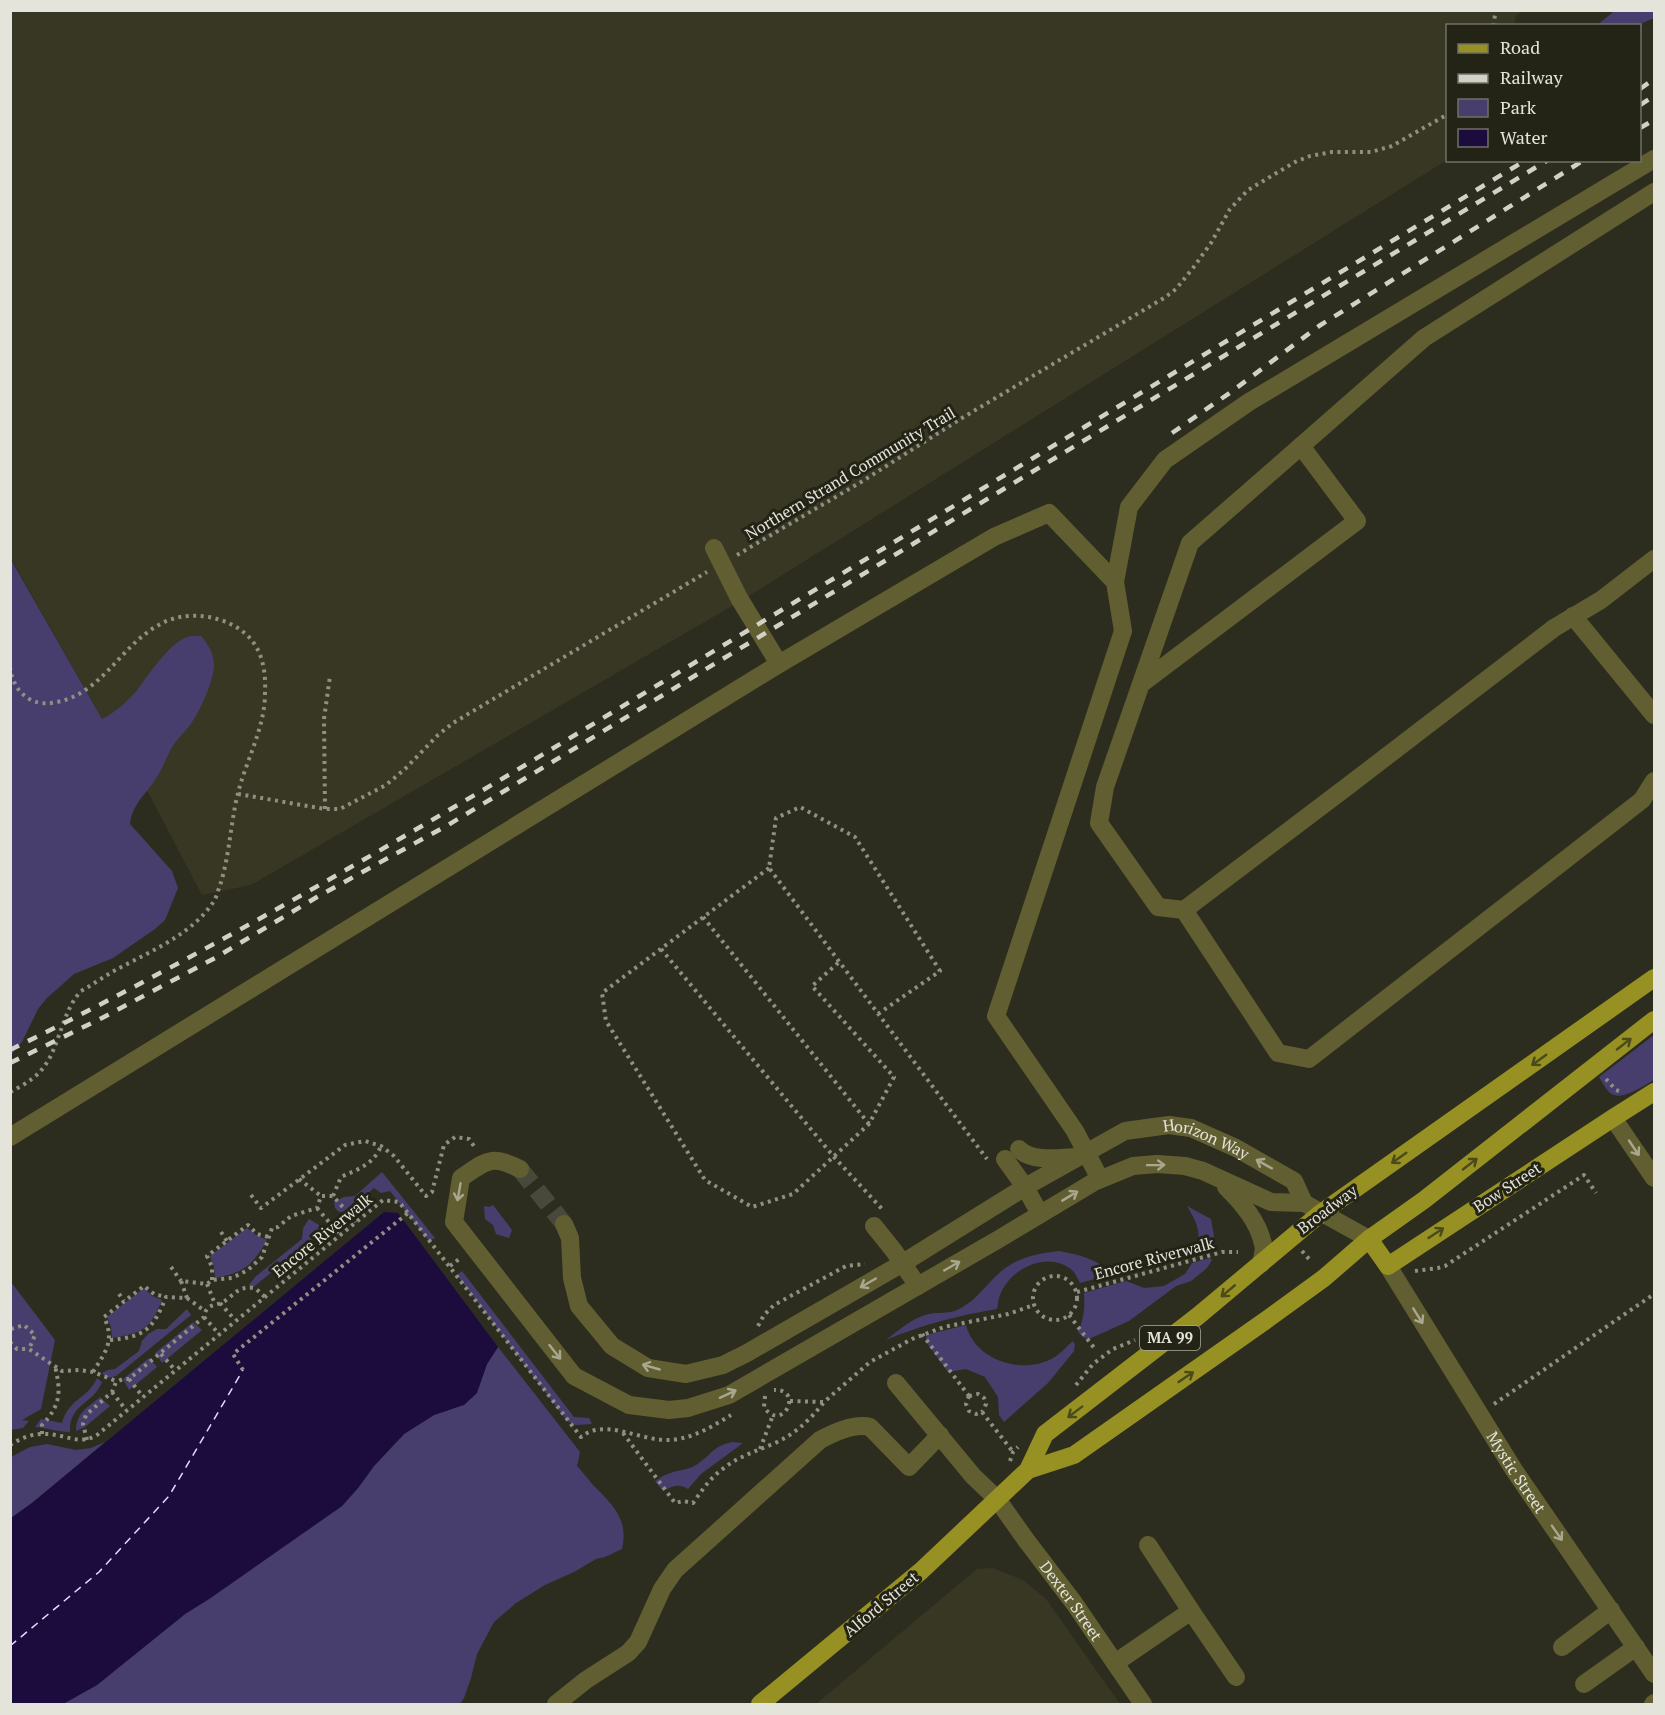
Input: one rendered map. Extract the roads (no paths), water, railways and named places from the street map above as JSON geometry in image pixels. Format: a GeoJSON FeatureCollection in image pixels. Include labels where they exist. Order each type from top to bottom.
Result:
{"type":"FeatureCollection","features":[{"type":"Feature","properties":{"kind":"main road","name":"Broadway"},"geometry":{"type":"LineString","coordinates":[[997,1499],[1028,1470],[1045,1434],[1189,1323],[1321,1213],[1654,978]]}},
{"type":"Feature","properties":{"kind":"main road","name":"Broadway"},"geometry":{"type":"LineString","coordinates":[[1028,1470],[1074,1455],[1278,1312],[1324,1278],[1369,1239],[1424,1200],[1654,1020]]}},
{"type":"Feature","properties":{"kind":"main road","name":"Bow Street"},"geometry":{"type":"LineString","coordinates":[[1397,1267],[1654,1092]]}},
{"type":"Feature","properties":{"kind":"main road"},"geometry":{"type":"LineString","coordinates":[[1369,1239],[1397,1267]]}},
{"type":"Feature","properties":{"kind":"main road","name":"Alford Street"},"geometry":{"type":"LineString","coordinates":[[760,1704],[921,1571],[997,1499]]}},
{"type":"Feature","properties":{"kind":"street"},"geometry":{"type":"LineString","coordinates":[[1100,1179],[1084,1155],[1074,1131],[996,1016],[1123,631],[1115,582],[1129,507],[1165,460],[1249,402],[1654,159]]}},
{"type":"Feature","properties":{"kind":"street"},"geometry":{"type":"LineString","coordinates":[[1654,192],[1424,338],[1190,543],[1105,787],[1099,823],[1158,907],[1184,910],[1554,628],[1601,600],[1654,559]]}},
{"type":"Feature","properties":{"kind":"street"},"geometry":{"type":"LineString","coordinates":[[1141,684],[1357,520],[1301,446]]}},
{"type":"Feature","properties":{"kind":"street"},"geometry":{"type":"LineString","coordinates":[[10,1137],[779,664],[994,537],[1049,513],[1115,582]]}},
{"type":"Feature","properties":{"kind":"street"},"geometry":{"type":"LineString","coordinates":[[719,556],[739,598],[779,664]]}},
{"type":"Feature","properties":{"kind":"street"},"geometry":{"type":"LineString","coordinates":[[1573,616],[1654,715]]}},
{"type":"Feature","properties":{"kind":"street"},"geometry":{"type":"LineString","coordinates":[[1184,910],[1278,1053],[1309,1059],[1642,800],[1654,781]]}},
{"type":"Feature","properties":{"kind":"street"},"geometry":{"type":"LineString","coordinates":[[1613,1118],[1654,1178]]}},
{"type":"Feature","properties":{"kind":"street","name":"Horizon Way"},"geometry":{"type":"LineString","coordinates":[[564,1224],[570,1238],[572,1278],[579,1306],[612,1346],[648,1368],[686,1374],[723,1365],[747,1353],[903,1263],[1025,1187],[1125,1131],[1169,1125],[1191,1128],[1236,1148],[1294,1181],[1304,1203],[1369,1239]]}},
{"type":"Feature","properties":{"kind":"street"},"geometry":{"type":"LineString","coordinates":[[1040,1214],[1012,1158],[1024,1154],[1041,1157],[1084,1155]]}},
{"type":"Feature","properties":{"kind":"street"},"geometry":{"type":"LineString","coordinates":[[520,1169],[504,1161],[486,1161],[461,1178],[454,1222],[574,1376],[629,1405],[669,1410],[688,1408],[729,1395],[1100,1179],[1133,1166],[1157,1164],[1185,1166],[1203,1171],[1271,1202],[1304,1203]]}},
{"type":"Feature","properties":{"kind":"street"},"geometry":{"type":"LineString","coordinates":[[1218,1179],[1245,1205],[1251,1215],[1264,1246],[1261,1264]]}},
{"type":"Feature","properties":{"kind":"street"},"geometry":{"type":"LineString","coordinates":[[880,1219],[918,1286]]}},
{"type":"Feature","properties":{"kind":"street","name":"Mystic Street"},"geometry":{"type":"LineString","coordinates":[[1397,1267],[1514,1470],[1654,1674]]}},
{"type":"Feature","properties":{"kind":"street","name":"Dexter Street"},"geometry":{"type":"LineString","coordinates":[[897,1383],[974,1476],[997,1499],[1074,1603],[1143,1704]]}},
{"type":"Feature","properties":{"kind":"street"},"geometry":{"type":"LineString","coordinates":[[556,1704],[586,1680],[628,1653],[638,1642],[662,1589],[675,1570],[820,1440],[831,1434],[864,1425],[870,1427],[909,1467],[940,1435]]}},
{"type":"Feature","properties":{"kind":"street"},"geometry":{"type":"LineString","coordinates":[[1148,1545],[1236,1677]]}},
{"type":"Feature","properties":{"kind":"street"},"geometry":{"type":"LineString","coordinates":[[1562,1647],[1611,1610]]}},
{"type":"Feature","properties":{"kind":"street"},"geometry":{"type":"LineString","coordinates":[[1115,1663],[1191,1611]]}},
{"type":"Feature","properties":{"kind":"street"},"geometry":{"type":"LineString","coordinates":[[1584,1684],[1636,1647]]}},
{"type":"Feature","properties":{"kind":"water"},"geometry":{"type":"Polygon","coordinates":[[[384,1212],[398,1213],[498,1347],[487,1364],[477,1393],[464,1405],[434,1415],[404,1434],[374,1466],[342,1506],[185,1614],[97,1685],[63,1704],[11,1704],[11,1518],[384,1212]]]}},
{"type":"Feature","properties":{"kind":"tunnel"},"geometry":{"type":"LineString","coordinates":[[520,1169],[564,1224]]}},
{"type":"Feature","properties":{"kind":"railway"},"geometry":{"type":"LineString","coordinates":[[1641,88],[1654,79]]}},
{"type":"Feature","properties":{"kind":"railway"},"geometry":{"type":"LineString","coordinates":[[1641,104],[1654,96]]}},
{"type":"Feature","properties":{"kind":"railway"},"geometry":{"type":"LineString","coordinates":[[1641,127],[1654,120]]}},
{"type":"Feature","properties":{"kind":"railway"},"geometry":{"type":"LineString","coordinates":[[10,1050],[207,948],[463,802],[1523,162]]}},
{"type":"Feature","properties":{"kind":"railway"},"geometry":{"type":"LineString","coordinates":[[10,1063],[102,1018],[215,958],[317,897],[448,825],[1545,162]]}},
{"type":"Feature","properties":{"kind":"railway"},"geometry":{"type":"LineString","coordinates":[[1172,433],[1319,326],[1581,162]]}}]}
